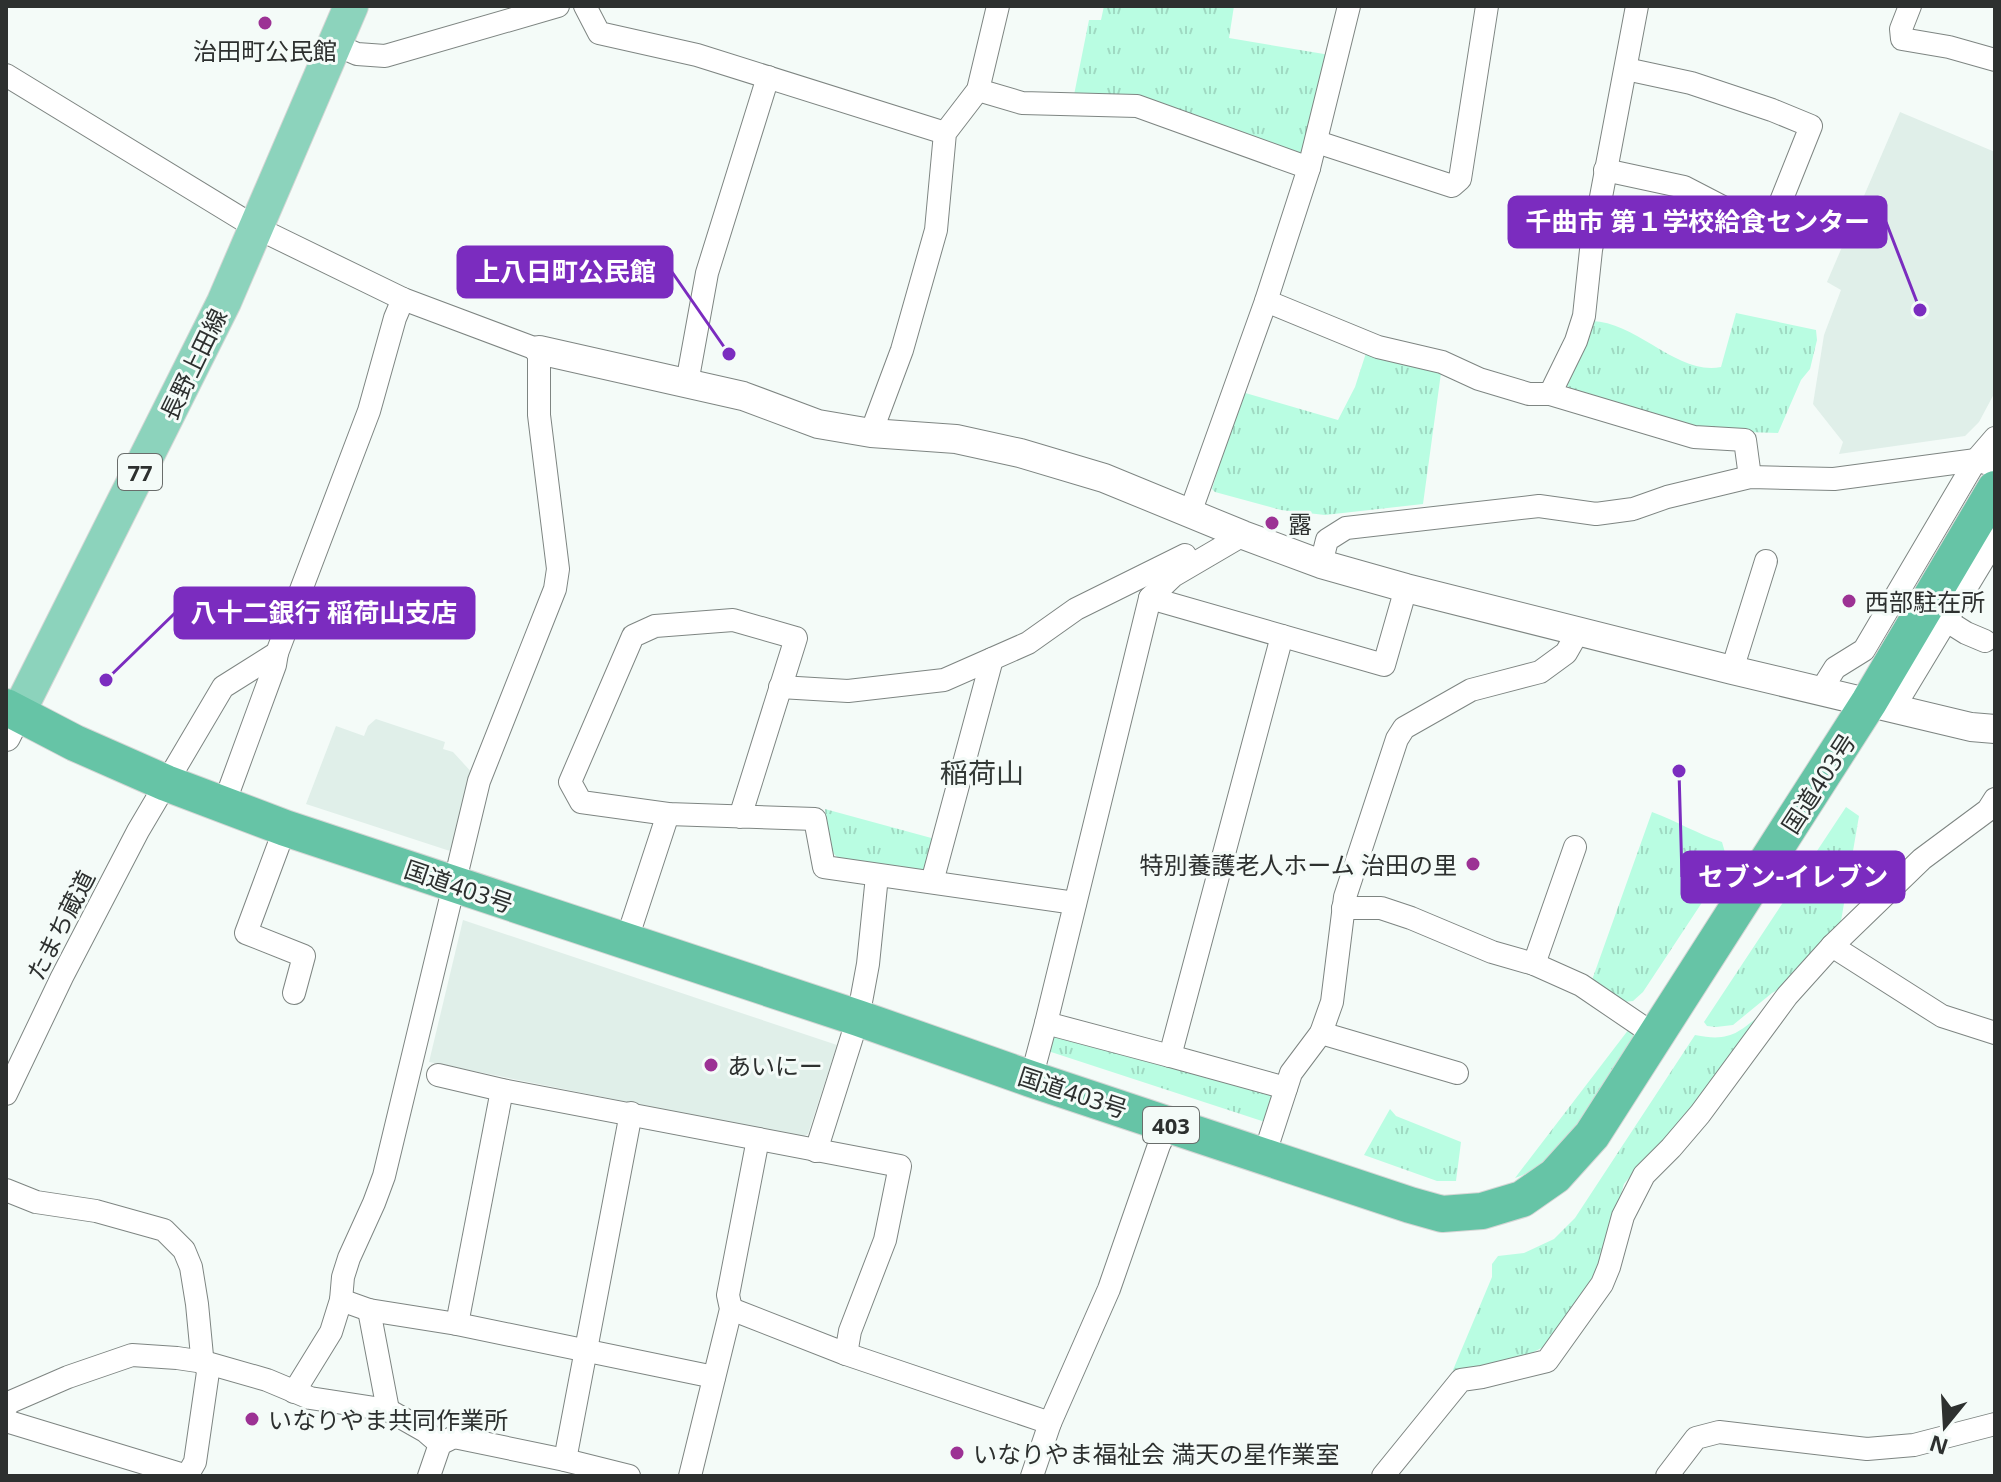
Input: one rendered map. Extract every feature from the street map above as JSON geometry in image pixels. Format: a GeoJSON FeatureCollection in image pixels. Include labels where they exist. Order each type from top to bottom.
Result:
{"type":"FeatureCollection","features":[{"type":"Feature","properties":{"kind":"highway","name":"国道403号"},"geometry":{"type":"LineString","coordinates":[[10,719],[285,828],[858,1018],[1031,1079],[1410,1205],[1442,1214],[1482,1211],[1522,1199],[1555,1176],[1592,1135],[1886,698],[1989,472]]}},
{"type":"Feature","properties":{"kind":"main road","name":"長野上田線"},"geometry":{"type":"LineString","coordinates":[[10,719],[217,316],[351,6]]}},
{"type":"Feature","properties":{"kind":"street"},"geometry":{"type":"LineString","coordinates":[[334,44],[357,54],[385,56],[558,6]]}},
{"type":"Feature","properties":{"kind":"street"},"geometry":{"type":"LineString","coordinates":[[585,6],[599,33],[697,55],[945,133]]}},
{"type":"Feature","properties":{"kind":"street"},"geometry":{"type":"LineString","coordinates":[[871,433],[902,350],[936,230],[945,133],[978,90],[998,6]]}},
{"type":"Feature","properties":{"kind":"street"},"geometry":{"type":"LineString","coordinates":[[1190,513],[1266,301],[1309,168],[1349,6]]}},
{"type":"Feature","properties":{"kind":"street"},"geometry":{"type":"LineString","coordinates":[[1317,142],[1452,186],[1460,179],[1487,6]]}},
{"type":"Feature","properties":{"kind":"street"},"geometry":{"type":"LineString","coordinates":[[1550,394],[1576,341],[1584,316],[1591,250],[1637,6]]}},
{"type":"Feature","properties":{"kind":"street"},"geometry":{"type":"LineString","coordinates":[[1910,6],[1901,29],[1902,39],[1949,47],[1995,60]]}},
{"type":"Feature","properties":{"kind":"street"},"geometry":{"type":"LineString","coordinates":[[1605,170],[1684,187],[1769,231],[1811,126],[1691,83],[1626,69]]}},
{"type":"Feature","properties":{"kind":"street"},"geometry":{"type":"LineString","coordinates":[[6,75],[255,227],[403,299],[539,350],[743,396],[818,424],[871,433],[956,439],[1020,453],[1104,478],[1321,564],[1820,692],[1886,698],[1971,727],[1995,729]]}},
{"type":"Feature","properties":{"kind":"street"},"geometry":{"type":"LineString","coordinates":[[687,383],[707,273],[768,77]]}},
{"type":"Feature","properties":{"kind":"street"},"geometry":{"type":"LineString","coordinates":[[978,90],[1022,103],[1137,106],[1309,168]]}},
{"type":"Feature","properties":{"kind":"street"},"geometry":{"type":"LineString","coordinates":[[224,804],[277,653],[369,411],[403,299]]}},
{"type":"Feature","properties":{"kind":"street"},"geometry":{"type":"LineString","coordinates":[[1266,301],[1378,347],[1442,362],[1479,379],[1529,394],[1550,394],[1694,437],[1745,440],[1750,477]]}},
{"type":"Feature","properties":{"kind":"street"},"geometry":{"type":"LineString","coordinates":[[294,1392],[331,1332],[349,1258],[384,1176],[479,781],[555,589],[558,569],[539,415],[539,350]]}},
{"type":"Feature","properties":{"kind":"street"},"geometry":{"type":"LineString","coordinates":[[1820,692],[1835,668],[1864,650],[1989,472],[1995,438]]}},
{"type":"Feature","properties":{"kind":"street"},"geometry":{"type":"LineString","coordinates":[[1321,564],[1327,540],[1346,528],[1539,506],[1596,514],[1633,509],[1667,497],[1750,477],[1834,479],[1989,472]]}},
{"type":"Feature","properties":{"kind":"street"},"geometry":{"type":"LineString","coordinates":[[1031,1079],[1150,598],[1173,576],[1235,532]]}},
{"type":"Feature","properties":{"kind":"street"},"geometry":{"type":"LineString","coordinates":[[780,687],[848,691],[944,680],[1028,643],[1076,609],[1235,532]]}},
{"type":"Feature","properties":{"kind":"street"},"geometry":{"type":"LineString","coordinates":[[1886,698],[1947,621],[1995,540]]}},
{"type":"Feature","properties":{"kind":"street"},"geometry":{"type":"LineString","coordinates":[[1732,670],[1766,561]]}},
{"type":"Feature","properties":{"kind":"street"},"geometry":{"type":"LineString","coordinates":[[1150,598],[1384,665],[1406,588]]}},
{"type":"Feature","properties":{"kind":"street"},"geometry":{"type":"LineString","coordinates":[[740,817],[796,638],[733,620],[655,626],[633,636],[570,782],[581,802],[668,814],[740,817],[815,819],[824,867],[1075,903]]}},
{"type":"Feature","properties":{"kind":"street"},"geometry":{"type":"LineString","coordinates":[[1947,621],[1985,641]]}},
{"type":"Feature","properties":{"kind":"street"},"geometry":{"type":"LineString","coordinates":[[1264,1156],[1291,1073],[1321,1033],[1332,1002],[1349,882],[1397,739],[1404,728],[1471,690],[1540,672],[1566,653],[1578,632]]}},
{"type":"Feature","properties":{"kind":"street"},"geometry":{"type":"LineString","coordinates":[[1170,1056],[1282,636]]}},
{"type":"Feature","properties":{"kind":"street","name":"たまち蔵道"},"geometry":{"type":"LineString","coordinates":[[6,1094],[62,977],[138,831],[223,687],[277,653]]}},
{"type":"Feature","properties":{"kind":"street"},"geometry":{"type":"LineString","coordinates":[[932,882],[992,659]]}},
{"type":"Feature","properties":{"kind":"street"},"geometry":{"type":"LineString","coordinates":[[1383,1476],[1461,1380],[1547,1361],[1602,1284],[1623,1216],[1644,1175],[1700,1114],[1787,996],[1832,946],[1922,859],[1988,810],[1995,799]]}},
{"type":"Feature","properties":{"kind":"street"},"geometry":{"type":"LineString","coordinates":[[626,942],[668,814]]}},
{"type":"Feature","properties":{"kind":"street"},"geometry":{"type":"LineString","coordinates":[[285,828],[246,933],[304,956],[294,993]]}},
{"type":"Feature","properties":{"kind":"street"},"geometry":{"type":"LineString","coordinates":[[1534,964],[1575,847]]}},
{"type":"Feature","properties":{"kind":"street"},"geometry":{"type":"LineString","coordinates":[[816,1151],[858,1018],[868,964],[877,876]]}},
{"type":"Feature","properties":{"kind":"street"},"geometry":{"type":"LineString","coordinates":[[1343,908],[1381,908],[1492,952],[1534,964],[1581,985],[1656,1036]]}},
{"type":"Feature","properties":{"kind":"street"},"geometry":{"type":"LineString","coordinates":[[1832,946],[1942,1016],[1995,1033]]}},
{"type":"Feature","properties":{"kind":"street"},"geometry":{"type":"LineString","coordinates":[[1046,1023],[1286,1088]]}},
{"type":"Feature","properties":{"kind":"street"},"geometry":{"type":"LineString","coordinates":[[1321,1033],[1457,1073]]}},
{"type":"Feature","properties":{"kind":"street"},"geometry":{"type":"LineString","coordinates":[[438,1075],[900,1166],[885,1240],[850,1331],[846,1354]]}},
{"type":"Feature","properties":{"kind":"street"},"geometry":{"type":"LineString","coordinates":[[457,1324],[502,1090]]}},
{"type":"Feature","properties":{"kind":"street"},"geometry":{"type":"LineString","coordinates":[[565,1460],[631,1113]]}},
{"type":"Feature","properties":{"kind":"street"},"geometry":{"type":"LineString","coordinates":[[1032,1476],[1050,1423],[1109,1289],[1169,1124]]}},
{"type":"Feature","properties":{"kind":"street"},"geometry":{"type":"LineString","coordinates":[[690,1476],[731,1309],[728,1295],[758,1139]]}},
{"type":"Feature","properties":{"kind":"street"},"geometry":{"type":"LineString","coordinates":[[6,1190],[36,1202],[96,1211],[164,1230],[184,1250],[191,1267],[208,1372],[195,1462],[187,1476],[6,1421]]}},
{"type":"Feature","properties":{"kind":"street"},"geometry":{"type":"LineString","coordinates":[[341,1300],[369,1310],[457,1324],[714,1377]]}},
{"type":"Feature","properties":{"kind":"street"},"geometry":{"type":"LineString","coordinates":[[731,1309],[846,1354],[1050,1423]]}},
{"type":"Feature","properties":{"kind":"street"},"geometry":{"type":"LineString","coordinates":[[369,1310],[388,1410]]}},
{"type":"Feature","properties":{"kind":"street"},"geometry":{"type":"LineString","coordinates":[[6,1408],[8,1403],[20,1397],[132,1355],[177,1358],[204,1362],[267,1380],[310,1398],[388,1410],[425,1431],[440,1444]]}},
{"type":"Feature","properties":{"kind":"street"},"geometry":{"type":"LineString","coordinates":[[1667,1476],[1696,1438],[1719,1432],[1867,1449],[1914,1445],[1995,1424]]}},
{"type":"Feature","properties":{"kind":"street"},"geometry":{"type":"LineString","coordinates":[[429,1476],[440,1444],[454,1437],[629,1476]]}},
{"type":"Feature","properties":{"kind":"shaded area"},"geometry":{"type":"Polygon","coordinates":[[[1900,112],[1995,152],[1995,392],[1979,422],[1965,436],[1839,454],[1843,442],[1813,404],[1824,335],[1841,290],[1827,282],[1900,112]]]}},
{"type":"Feature","properties":{"kind":"shaded area"},"geometry":{"type":"Polygon","coordinates":[[[376,719],[445,742],[443,749],[453,752],[474,775],[453,852],[306,804],[336,726],[364,736],[368,726],[376,719]]]}},
{"type":"Feature","properties":{"kind":"shaded area"},"geometry":{"type":"Polygon","coordinates":[[[463,920],[837,1045],[808,1134],[802,1137],[429,1062],[463,920]]]}},
{"type":"Feature","properties":{"kind":"green space"},"geometry":{"type":"Polygon","coordinates":[[[1104,6],[1234,6],[1229,38],[1330,55],[1305,151],[1298,154],[1074,95],[1089,20],[1101,20],[1104,6]]]}},
{"type":"Feature","properties":{"kind":"green space"},"geometry":{"type":"Polygon","coordinates":[[[1736,313],[1816,330],[1817,340],[1810,369],[1801,380],[1778,433],[1682,427],[1579,393],[1565,385],[1592,321],[1625,330],[1673,357],[1705,368],[1721,367],[1736,313]]]}},
{"type":"Feature","properties":{"kind":"green space"},"geometry":{"type":"Polygon","coordinates":[[[1366,353],[1441,373],[1423,504],[1325,515],[1281,510],[1212,489],[1242,392],[1338,420],[1355,387],[1366,353]]]}},
{"type":"Feature","properties":{"kind":"green space"},"geometry":{"type":"Polygon","coordinates":[[[1846,807],[1859,816],[1841,921],[1785,986],[1733,1025],[1707,1026],[1704,1022],[1846,807]]]}},
{"type":"Feature","properties":{"kind":"green space"},"geometry":{"type":"Polygon","coordinates":[[[825,809],[935,839],[928,868],[922,871],[838,858],[828,848],[825,809]]]}},
{"type":"Feature","properties":{"kind":"green space"},"geometry":{"type":"Polygon","coordinates":[[[1652,812],[1722,842],[1728,863],[1643,992],[1633,1001],[1624,1002],[1592,980],[1652,812]]]}},
{"type":"Feature","properties":{"kind":"green space"},"geometry":{"type":"Polygon","coordinates":[[[1769,1008],[1664,1142],[1624,1184],[1595,1279],[1547,1345],[1526,1356],[1456,1372],[1453,1370],[1492,1277],[1492,1264],[1498,1256],[1524,1253],[1554,1239],[1575,1218],[1695,1035],[1728,1036],[1769,1008]]]}},
{"type":"Feature","properties":{"kind":"green space"},"geometry":{"type":"Polygon","coordinates":[[[1629,1029],[1635,1036],[1598,1095],[1566,1138],[1550,1156],[1515,1178],[1629,1029]]]}},
{"type":"Feature","properties":{"kind":"green space"},"geometry":{"type":"Polygon","coordinates":[[[1058,1034],[1270,1092],[1272,1097],[1265,1122],[1048,1051],[1052,1037],[1058,1034]]]}},
{"type":"Feature","properties":{"kind":"green space"},"geometry":{"type":"Polygon","coordinates":[[[1390,1109],[1396,1116],[1461,1142],[1456,1181],[1437,1181],[1364,1155],[1390,1109]]]}},
{"type":"Feature","properties":{"kind":"place","name":"治田町公民館"},"geometry":{"type":"Point","coordinates":[265,23]}},
{"type":"Feature","properties":{"kind":"place","name":"千曲市 第１学校給食センター"},"geometry":{"type":"Point","coordinates":[1920,310]}},
{"type":"Feature","properties":{"kind":"place","name":"上八日町公民館"},"geometry":{"type":"Point","coordinates":[729,354]}},
{"type":"Feature","properties":{"kind":"place","name":"露"},"geometry":{"type":"Point","coordinates":[1272,523]}},
{"type":"Feature","properties":{"kind":"place","name":"西部駐在所"},"geometry":{"type":"Point","coordinates":[1849,601]}},
{"type":"Feature","properties":{"kind":"place","name":"八十二銀行 稲荷山支店"},"geometry":{"type":"Point","coordinates":[106,680]}},
{"type":"Feature","properties":{"kind":"place","name":"セブン-イレブン"},"geometry":{"type":"Point","coordinates":[1679,771]}},
{"type":"Feature","properties":{"kind":"place","name":"特別養護老人ホーム 治田の里"},"geometry":{"type":"Point","coordinates":[1473,864]}},
{"type":"Feature","properties":{"kind":"place","name":"あいにー"},"geometry":{"type":"Point","coordinates":[711,1065]}},
{"type":"Feature","properties":{"kind":"place","name":"いなりやま共同作業所"},"geometry":{"type":"Point","coordinates":[252,1419]}},
{"type":"Feature","properties":{"kind":"place","name":"いなりやま福祉会 満天の星作業室"},"geometry":{"type":"Point","coordinates":[957,1453]}},
{"type":"Feature","properties":{"kind":"district","name":"稲荷山"},"geometry":{"type":"Point","coordinates":[982,772]}}]}
